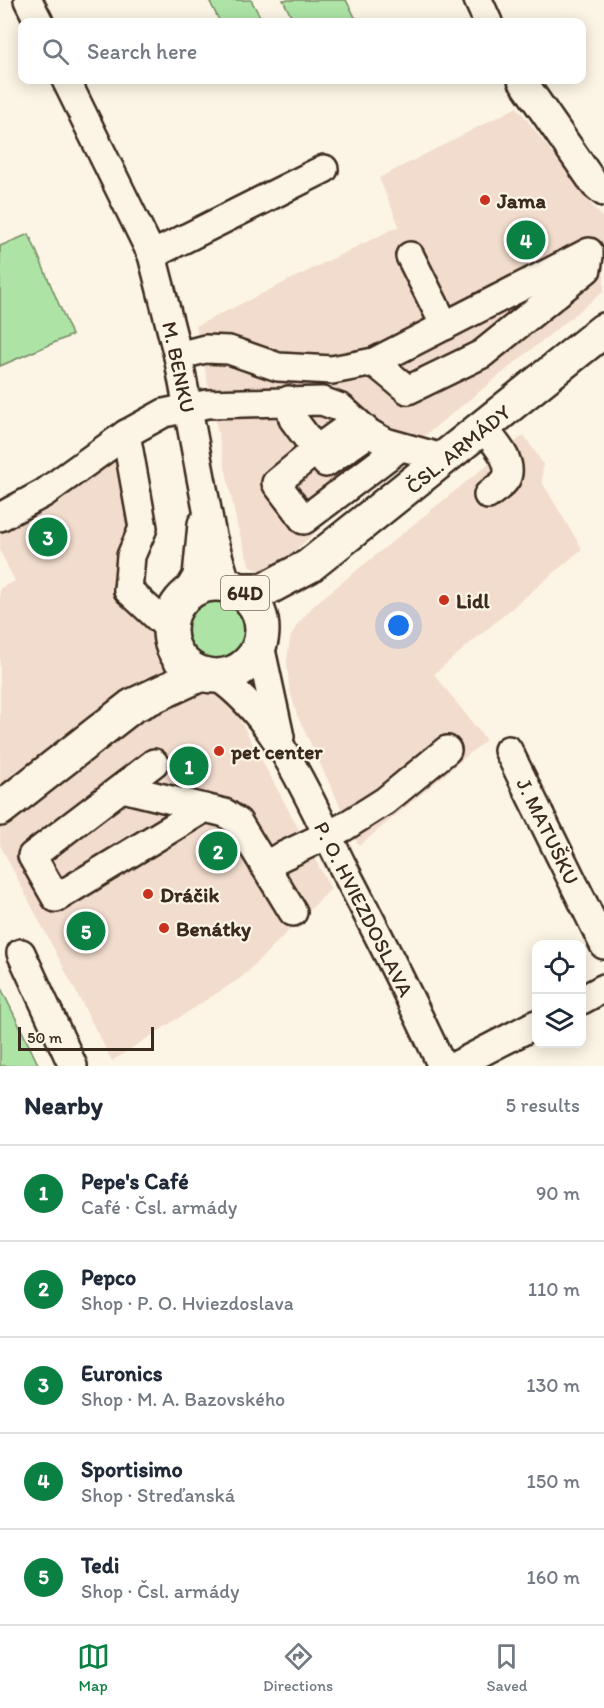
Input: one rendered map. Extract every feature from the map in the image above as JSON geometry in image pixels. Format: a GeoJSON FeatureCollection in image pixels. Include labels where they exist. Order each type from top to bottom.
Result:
{"type":"FeatureCollection","features":[{"type":"Feature","properties":{"kind":"main road","name":"ČSL. ARMÁDY"},"geometry":{"type":"LineString","coordinates":[[233,587],[264,590],[309,566],[446,459],[604,330]]}},
{"type":"Feature","properties":{"kind":"main road","name":"ČSL. ARMÁDY"},"geometry":{"type":"LineString","coordinates":[[261,638],[309,566]]}},
{"type":"Feature","properties":{"kind":"main road","name":"64D"},"geometry":{"type":"LineString","coordinates":[[0,809],[132,706],[157,673],[170,634],[173,612],[185,595],[206,585],[233,587],[256,607],[261,638],[253,657],[243,667],[231,674],[209,675],[132,706]]}},
{"type":"Feature","properties":{"kind":"main road"},"geometry":{"type":"LineString","coordinates":[[170,634],[181,661],[209,675]]}},
{"type":"Feature","properties":{"kind":"street"},"geometry":{"type":"LineString","coordinates":[[28,0],[37,18]]}},
{"type":"Feature","properties":{"kind":"street"},"geometry":{"type":"LineString","coordinates":[[478,0],[486,18]]}},
{"type":"Feature","properties":{"kind":"street","name":"M. BENKU"},"geometry":{"type":"LineString","coordinates":[[68,84],[152,255],[178,356],[212,536],[233,587]]}},
{"type":"Feature","properties":{"kind":"street"},"geometry":{"type":"LineString","coordinates":[[525,84],[596,185],[604,192]]}},
{"type":"Feature","properties":{"kind":"street"},"geometry":{"type":"LineString","coordinates":[[152,255],[324,170]]}},
{"type":"Feature","properties":{"kind":"street"},"geometry":{"type":"LineString","coordinates":[[178,356],[205,350],[229,350],[278,367],[332,370],[374,362],[589,252],[587,269],[482,354],[408,390],[374,362]]}},
{"type":"Feature","properties":{"kind":"street"},"geometry":{"type":"LineString","coordinates":[[410,256],[445,326]]}},
{"type":"Feature","properties":{"kind":"street"},"geometry":{"type":"LineString","coordinates":[[289,400],[293,419],[339,479],[377,436]]}},
{"type":"Feature","properties":{"kind":"street"},"geometry":{"type":"LineString","coordinates":[[0,516],[44,492],[126,434],[165,413],[207,404],[289,400],[322,401],[341,408],[377,436],[446,459]]}},
{"type":"Feature","properties":{"kind":"street"},"geometry":{"type":"LineString","coordinates":[[483,429],[502,453],[508,468],[506,480],[488,495]]}},
{"type":"Feature","properties":{"kind":"street"},"geometry":{"type":"LineString","coordinates":[[126,434],[143,528],[131,556],[128,590],[170,634]]}},
{"type":"Feature","properties":{"kind":"street"},"geometry":{"type":"LineString","coordinates":[[377,436],[304,520],[276,483],[321,457],[377,436]]}},
{"type":"Feature","properties":{"kind":"street","name":"M. BENKU"},"geometry":{"type":"LineString","coordinates":[[185,595],[197,576],[202,539],[200,481]]}},
{"type":"Feature","properties":{"kind":"street"},"geometry":{"type":"LineString","coordinates":[[128,590],[185,595]]}},
{"type":"Feature","properties":{"kind":"street","name":"P. O. HVIEZDOSLAVA"},"geometry":{"type":"LineString","coordinates":[[261,638],[284,753]]}},
{"type":"Feature","properties":{"kind":"street","name":"P. O. HVIEZDOSLAVA"},"geometry":{"type":"LineString","coordinates":[[209,675],[235,688],[284,753],[442,1066]]}},
{"type":"Feature","properties":{"kind":"street"},"geometry":{"type":"LineString","coordinates":[[264,865],[327,835],[385,801],[447,750]]}},
{"type":"Feature","properties":{"kind":"street","name":"J. MATUŠKU"},"geometry":{"type":"LineString","coordinates":[[508,750],[604,945]]}},
{"type":"Feature","properties":{"kind":"street"},"geometry":{"type":"LineString","coordinates":[[154,763],[32,856],[56,898],[205,808]]}},
{"type":"Feature","properties":{"kind":"street"},"geometry":{"type":"LineString","coordinates":[[122,789],[225,813],[238,822],[293,912]]}},
{"type":"Feature","properties":{"kind":"street"},"geometry":{"type":"LineString","coordinates":[[21,953],[73,1066]]}},
{"type":"Feature","properties":{"kind":"street"},"geometry":{"type":"LineString","coordinates":[[586,998],[604,988]]}},
{"type":"Feature","properties":{"kind":"street"},"geometry":{"type":"LineString","coordinates":[[455,1066],[532,1027]]}},
{"type":"Feature","properties":{"kind":"shaded area"},"geometry":{"type":"Polygon","coordinates":[[[517,107],[604,220],[604,291],[397,458],[275,569],[263,572],[250,567],[237,525],[196,326],[399,226],[379,178],[517,107]]]}},
{"type":"Feature","properties":{"kind":"shaded area"},"geometry":{"type":"Polygon","coordinates":[[[524,435],[543,464],[542,482],[582,549],[434,674],[486,740],[359,846],[297,715],[289,687],[287,661],[290,638],[297,625],[314,605],[524,435]]]}},
{"type":"Feature","properties":{"kind":"shaded area"},"geometry":{"type":"Polygon","coordinates":[[[115,461],[136,510],[126,570],[145,582],[166,645],[164,654],[233,707],[331,889],[242,977],[112,1061],[0,845],[0,588],[15,581],[0,551],[0,530],[59,503],[76,480],[115,461]]]}},
{"type":"Feature","properties":{"kind":"green space"},"geometry":{"type":"Polygon","coordinates":[[[209,0],[251,0],[261,18],[218,18],[209,0]]]}},
{"type":"Feature","properties":{"kind":"green space"},"geometry":{"type":"Polygon","coordinates":[[[283,0],[346,0],[355,18],[292,18],[283,0]]]}},
{"type":"Feature","properties":{"kind":"green space"},"geometry":{"type":"Polygon","coordinates":[[[29,234],[72,335],[0,366],[0,246],[29,234]]]}},
{"type":"Feature","properties":{"kind":"green space"},"geometry":{"type":"Polygon","coordinates":[[[216,598],[228,600],[239,607],[246,618],[248,630],[246,642],[239,653],[228,660],[216,662],[204,660],[193,653],[186,642],[184,630],[186,618],[193,607],[204,600],[216,598]]]}},
{"type":"Feature","properties":{"kind":"green space"},"geometry":{"type":"Polygon","coordinates":[[[0,986],[39,1066],[0,1066],[0,986]]]}},
{"type":"Feature","properties":{"kind":"place","name":"Jama"},"geometry":{"type":"Point","coordinates":[485,200]}},
{"type":"Feature","properties":{"kind":"place","name":"Sportisimo"},"geometry":{"type":"Point","coordinates":[526,240]}},
{"type":"Feature","properties":{"kind":"place","name":"Euronics"},"geometry":{"type":"Point","coordinates":[48,537]}},
{"type":"Feature","properties":{"kind":"place","name":"Lidl"},"geometry":{"type":"Point","coordinates":[444,600]}},
{"type":"Feature","properties":{"kind":"place","name":"pet center"},"geometry":{"type":"Point","coordinates":[219,751]}},
{"type":"Feature","properties":{"kind":"place","name":"Pepe's Café"},"geometry":{"type":"Point","coordinates":[189,766]}},
{"type":"Feature","properties":{"kind":"place","name":"Pepco"},"geometry":{"type":"Point","coordinates":[218,851]}},
{"type":"Feature","properties":{"kind":"place","name":"Dráčik"},"geometry":{"type":"Point","coordinates":[148,894]}},
{"type":"Feature","properties":{"kind":"place","name":"Benátky"},"geometry":{"type":"Point","coordinates":[164,928]}},
{"type":"Feature","properties":{"kind":"place","name":"Tedi"},"geometry":{"type":"Point","coordinates":[86,931]}}]}
